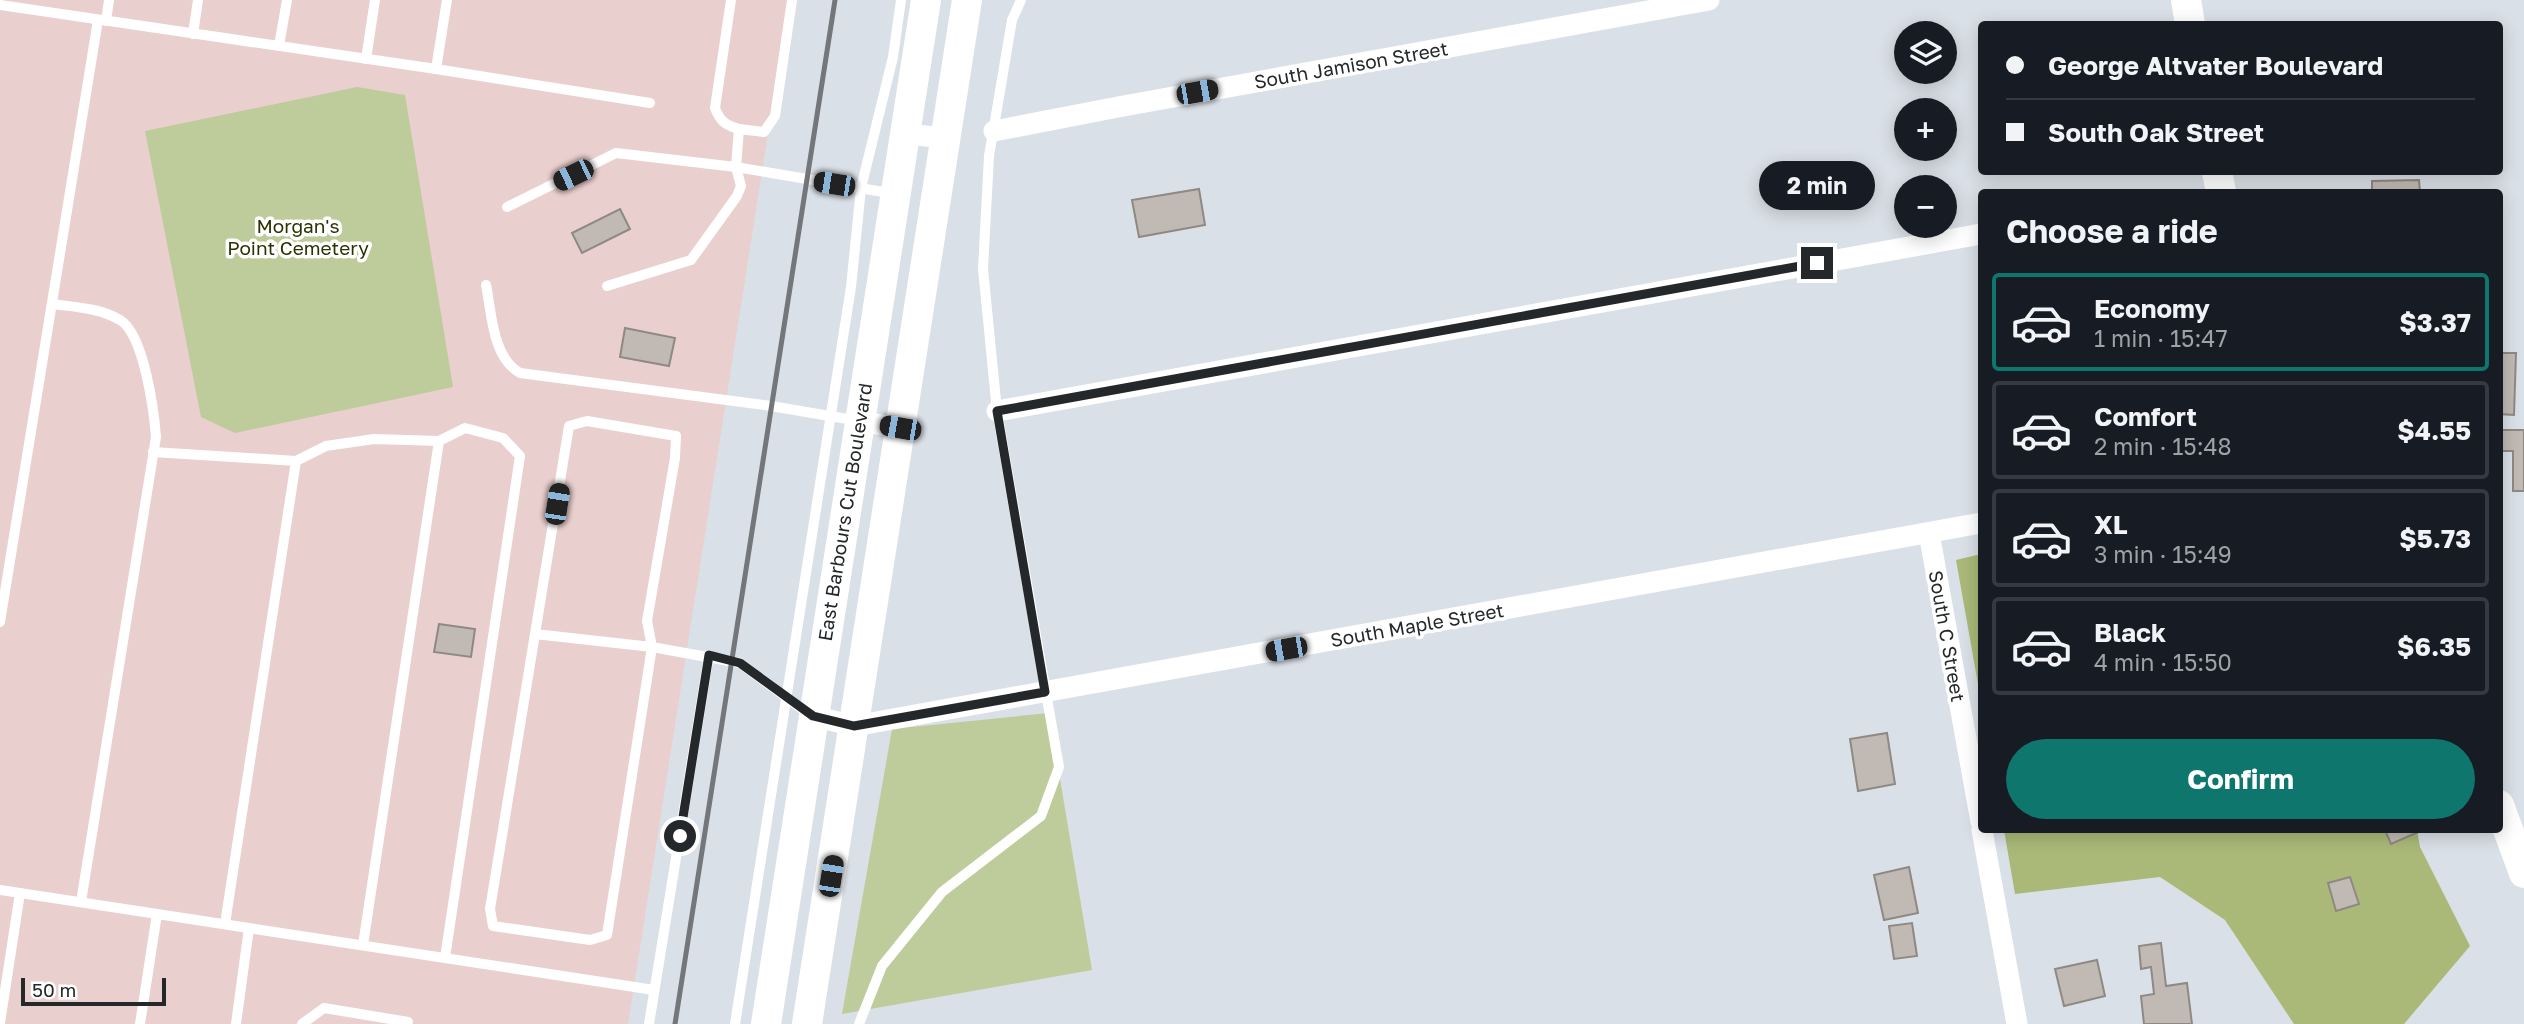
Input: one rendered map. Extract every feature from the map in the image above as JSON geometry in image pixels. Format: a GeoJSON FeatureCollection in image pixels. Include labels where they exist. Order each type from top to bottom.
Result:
{"type":"FeatureCollection","features":[{"type":"Feature","properties":{"kind":"street","name":"East Barbours Cut Boulevard"},"geometry":{"type":"LineString","coordinates":[[766,1021],[813,716],[845,419],[896,194],[926,0]]}},
{"type":"Feature","properties":{"kind":"street"},"geometry":{"type":"LineString","coordinates":[[766,1021],[807,1024],[967,0]]}},
{"type":"Feature","properties":{"kind":"street","name":"South Jamison Street"},"geometry":{"type":"LineString","coordinates":[[994,131],[1709,0]]}},
{"type":"Feature","properties":{"kind":"street"},"geometry":{"type":"LineString","coordinates":[[2186,0],[2190,21]]}},
{"type":"Feature","properties":{"kind":"street"},"geometry":{"type":"LineString","coordinates":[[906,134],[946,138]]}},
{"type":"Feature","properties":{"kind":"street"},"geometry":{"type":"LineString","coordinates":[[997,411],[1978,235]]}},
{"type":"Feature","properties":{"kind":"street"},"geometry":{"type":"LineString","coordinates":[[845,419],[900,428]]}},
{"type":"Feature","properties":{"kind":"street","name":"South Maple Street"},"geometry":{"type":"LineString","coordinates":[[813,716],[854,726],[1978,524]]}},
{"type":"Feature","properties":{"kind":"street","name":"South C Street"},"geometry":{"type":"LineString","coordinates":[[1929,533],[1978,805]]}},
{"type":"Feature","properties":{"kind":"street"},"geometry":{"type":"LineString","coordinates":[[2503,816],[2524,873]]}},
{"type":"Feature","properties":{"kind":"street"},"geometry":{"type":"LineString","coordinates":[[1983,833],[2017,1024]]}},
{"type":"Feature","properties":{"kind":"lane"},"geometry":{"type":"LineString","coordinates":[[0,622],[52,303],[102,20],[109,0]]}},
{"type":"Feature","properties":{"kind":"lane"},"geometry":{"type":"LineString","coordinates":[[193,34],[198,0]]}},
{"type":"Feature","properties":{"kind":"lane"},"geometry":{"type":"LineString","coordinates":[[279,46],[287,0]]}},
{"type":"Feature","properties":{"kind":"lane"},"geometry":{"type":"LineString","coordinates":[[366,59],[375,0]]}},
{"type":"Feature","properties":{"kind":"lane"},"geometry":{"type":"LineString","coordinates":[[436,69],[447,0]]}},
{"type":"Feature","properties":{"kind":"lane"},"geometry":{"type":"LineString","coordinates":[[731,0],[715,108],[719,120],[728,126],[764,132],[775,116],[792,0]]}},
{"type":"Feature","properties":{"kind":"lane"},"geometry":{"type":"LineString","coordinates":[[735,1024],[786,697],[845,419],[851,287],[861,188],[893,57],[901,0]]}},
{"type":"Feature","properties":{"kind":"lane"},"geometry":{"type":"LineString","coordinates":[[859,1024],[882,966],[942,892],[1041,816],[1059,767],[997,411],[982,269],[989,156],[1012,20],[1021,0]]}},
{"type":"Feature","properties":{"kind":"lane"},"geometry":{"type":"LineString","coordinates":[[0,5],[650,103]]}},
{"type":"Feature","properties":{"kind":"lane"},"geometry":{"type":"LineString","coordinates":[[607,286],[691,260],[737,196],[741,186],[736,167],[740,129]]}},
{"type":"Feature","properties":{"kind":"lane"},"geometry":{"type":"LineString","coordinates":[[507,207],[616,153],[736,167],[896,194]]}},
{"type":"Feature","properties":{"kind":"lane"},"geometry":{"type":"LineString","coordinates":[[486,285],[501,356],[509,366],[520,373],[771,405],[845,419]]}},
{"type":"Feature","properties":{"kind":"lane"},"geometry":{"type":"LineString","coordinates":[[52,303],[102,312],[123,321],[140,351],[153,398],[156,437],[81,902]]}},
{"type":"Feature","properties":{"kind":"lane"},"geometry":{"type":"LineString","coordinates":[[587,421],[676,436],[675,458],[647,621],[652,647],[607,935],[590,940],[493,926],[490,909],[569,426],[587,421]]}},
{"type":"Feature","properties":{"kind":"lane"},"geometry":{"type":"LineString","coordinates":[[153,452],[296,461],[326,446],[374,439],[439,441],[465,428],[503,438],[520,456],[445,958]]}},
{"type":"Feature","properties":{"kind":"lane"},"geometry":{"type":"LineString","coordinates":[[363,945],[439,441]]}},
{"type":"Feature","properties":{"kind":"lane"},"geometry":{"type":"LineString","coordinates":[[225,924],[296,461]]}},
{"type":"Feature","properties":{"kind":"lane"},"geometry":{"type":"LineString","coordinates":[[535,634],[709,655],[740,663],[813,716]]}},
{"type":"Feature","properties":{"kind":"lane"},"geometry":{"type":"LineString","coordinates":[[649,1024],[709,655]]}},
{"type":"Feature","properties":{"kind":"lane"},"geometry":{"type":"LineString","coordinates":[[0,890],[654,990]]}},
{"type":"Feature","properties":{"kind":"lane"},"geometry":{"type":"LineString","coordinates":[[0,1023],[20,893]]}},
{"type":"Feature","properties":{"kind":"lane"},"geometry":{"type":"LineString","coordinates":[[140,1024],[157,914]]}},
{"type":"Feature","properties":{"kind":"lane"},"geometry":{"type":"LineString","coordinates":[[236,1024],[250,928]]}},
{"type":"Feature","properties":{"kind":"lane"},"geometry":{"type":"LineString","coordinates":[[302,1024],[324,1008],[408,1022],[407,1024]]}},
{"type":"Feature","properties":{"kind":"shaded area"},"geometry":{"type":"Polygon","coordinates":[[[0,0],[789,0],[628,1024],[0,1024],[0,0]]]}},
{"type":"Feature","properties":{"kind":"green space","name":"Morgan's Point Cemetery"},"geometry":{"type":"Polygon","coordinates":[[[357,87],[405,95],[453,387],[235,433],[201,417],[145,131],[357,87]]]}},
{"type":"Feature","properties":{"kind":"green space"},"geometry":{"type":"Polygon","coordinates":[[[1978,555],[1978,684],[1956,560],[1978,555]]]}},
{"type":"Feature","properties":{"kind":"green space"},"geometry":{"type":"Polygon","coordinates":[[[1049,713],[1092,970],[842,1014],[892,729],[1049,713]]]}},
{"type":"Feature","properties":{"kind":"green space"},"geometry":{"type":"Polygon","coordinates":[[[2005,833],[2418,833],[2420,847],[2470,946],[2404,1024],[2294,1024],[2225,920],[2160,877],[2015,894],[2005,833]]]}},
{"type":"Feature","properties":{"kind":"building"},"geometry":{"type":"Polygon","coordinates":[[[2419,180],[2420,189],[2372,189],[2372,181],[2419,180]]]}},
{"type":"Feature","properties":{"kind":"building"},"geometry":{"type":"Polygon","coordinates":[[[1199,189],[1205,225],[1139,237],[1132,200],[1199,189]]]}},
{"type":"Feature","properties":{"kind":"building"},"geometry":{"type":"Polygon","coordinates":[[[620,209],[630,229],[582,253],[572,233],[620,209]]]}},
{"type":"Feature","properties":{"kind":"building"},"geometry":{"type":"Polygon","coordinates":[[[625,328],[675,338],[669,366],[620,357],[625,328]]]}},
{"type":"Feature","properties":{"kind":"building"},"geometry":{"type":"Polygon","coordinates":[[[2503,353],[2516,353],[2514,415],[2503,414],[2503,353]]]}},
{"type":"Feature","properties":{"kind":"building"},"geometry":{"type":"Polygon","coordinates":[[[2503,430],[2524,430],[2524,491],[2513,491],[2513,451],[2503,451],[2503,430]]]}},
{"type":"Feature","properties":{"kind":"building"},"geometry":{"type":"Polygon","coordinates":[[[439,624],[475,629],[471,657],[434,652],[439,624]]]}},
{"type":"Feature","properties":{"kind":"building"},"geometry":{"type":"Polygon","coordinates":[[[1887,733],[1895,784],[1858,791],[1850,739],[1887,733]]]}},
{"type":"Feature","properties":{"kind":"building"},"geometry":{"type":"Polygon","coordinates":[[[2386,833],[2416,833],[2391,844],[2386,833]]]}},
{"type":"Feature","properties":{"kind":"building"},"geometry":{"type":"Polygon","coordinates":[[[1909,867],[1918,913],[1884,920],[1874,875],[1909,867]]]}},
{"type":"Feature","properties":{"kind":"building"},"geometry":{"type":"Polygon","coordinates":[[[2350,877],[2359,904],[2336,911],[2328,883],[2350,877]]]}},
{"type":"Feature","properties":{"kind":"building"},"geometry":{"type":"Polygon","coordinates":[[[1912,923],[1917,956],[1894,959],[1889,926],[1912,923]]]}},
{"type":"Feature","properties":{"kind":"building"},"geometry":{"type":"Polygon","coordinates":[[[2161,943],[2166,986],[2187,983],[2192,1024],[2144,1024],[2141,996],[2154,994],[2151,967],[2141,969],[2139,946],[2161,943]]]}},
{"type":"Feature","properties":{"kind":"building"},"geometry":{"type":"Polygon","coordinates":[[[2097,960],[2105,996],[2064,1006],[2055,969],[2097,960]]]}},
{"type":"Feature","properties":{"kind":"railway"},"geometry":{"type":"LineString","coordinates":[[675,1024],[835,0]]}},
{"type":"Feature","properties":{"kind":"route"},"geometry":{"type":"LineString","coordinates":[[680,836],[709,655],[740,663],[813,716],[854,726],[1045,692],[997,411],[1817,263]]}}]}
